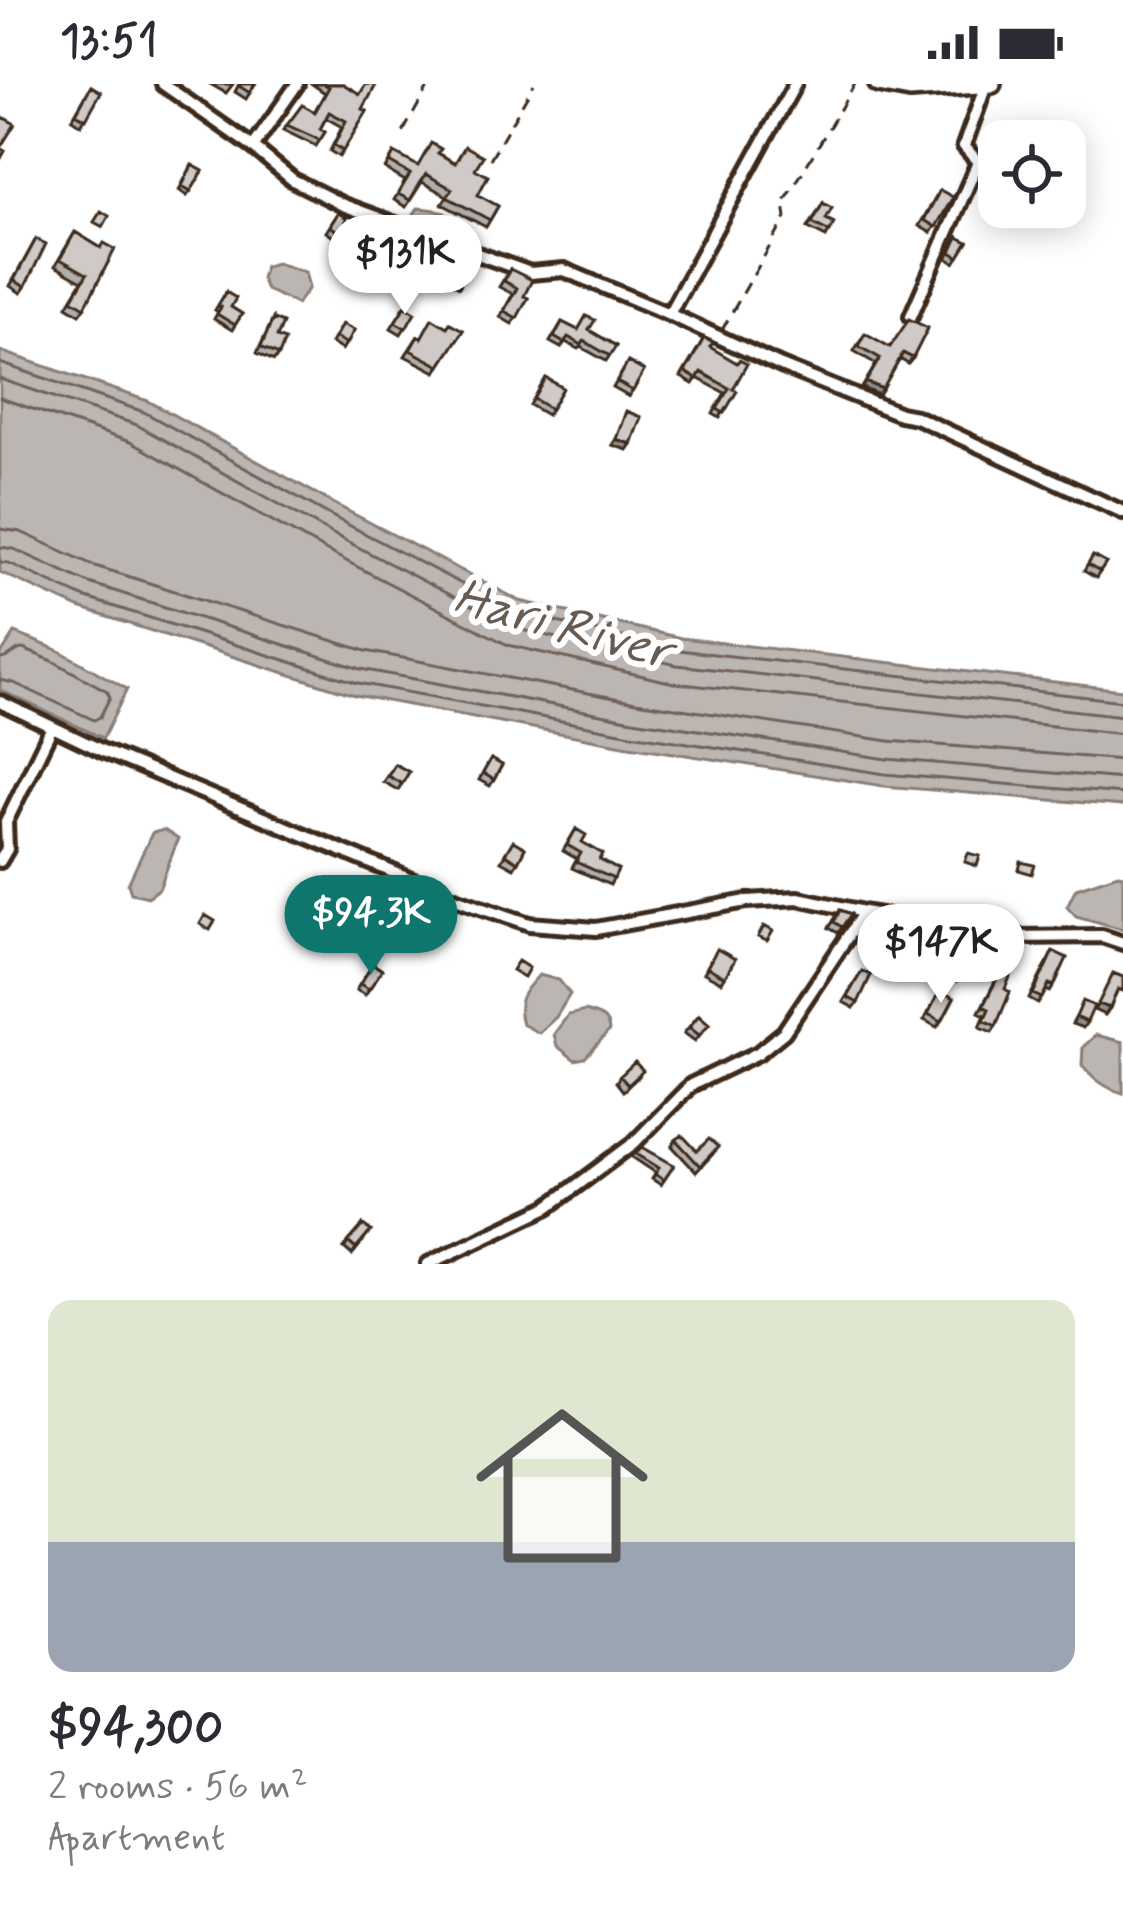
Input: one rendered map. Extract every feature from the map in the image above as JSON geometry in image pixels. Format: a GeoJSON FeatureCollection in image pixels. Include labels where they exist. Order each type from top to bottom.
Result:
{"type":"FeatureCollection","features":[{"type":"Feature","properties":{"kind":"main road"},"geometry":{"type":"LineString","coordinates":[[878,84],[910,90],[989,84]]}},
{"type":"Feature","properties":{"kind":"street"},"geometry":{"type":"LineString","coordinates":[[163,84],[293,180],[343,205],[530,273],[564,270],[847,393],[916,417],[1123,512]]}},
{"type":"Feature","properties":{"kind":"street"},"geometry":{"type":"LineString","coordinates":[[253,148],[297,84]]}},
{"type":"Feature","properties":{"kind":"street"},"geometry":{"type":"LineString","coordinates":[[669,314],[795,84]]}},
{"type":"Feature","properties":{"kind":"street"},"geometry":{"type":"LineString","coordinates":[[911,316],[976,167],[978,161],[964,146],[989,84]]}},
{"type":"Feature","properties":{"kind":"street"},"geometry":{"type":"LineString","coordinates":[[0,702],[103,751],[455,898],[530,924],[596,929],[747,901],[798,898],[1013,937],[1102,935],[1123,943]]}},
{"type":"Feature","properties":{"kind":"street"},"geometry":{"type":"LineString","coordinates":[[0,861],[7,849],[6,822],[52,727]]}},
{"type":"Feature","properties":{"kind":"street"},"geometry":{"type":"LineString","coordinates":[[428,1264],[548,1207],[634,1143],[692,1085],[758,1053],[784,1033],[864,912]]}},
{"type":"Feature","properties":{"kind":"path"},"geometry":{"type":"LineString","coordinates":[[403,132],[430,84]]}},
{"type":"Feature","properties":{"kind":"path"},"geometry":{"type":"LineString","coordinates":[[490,159],[534,84]]}},
{"type":"Feature","properties":{"kind":"path"},"geometry":{"type":"LineString","coordinates":[[718,337],[786,218],[784,203],[855,84]]}},
{"type":"Feature","properties":{"kind":"water"},"geometry":{"type":"Polygon","coordinates":[[[418,208],[449,216],[461,237],[435,234],[416,222],[418,208]]]}},
{"type":"Feature","properties":{"kind":"water"},"geometry":{"type":"Polygon","coordinates":[[[276,263],[305,272],[309,288],[297,304],[266,290],[261,278],[265,266],[276,263]]]}},
{"type":"Feature","properties":{"kind":"water","name":"Hari River"},"geometry":{"type":"Polygon","coordinates":[[[0,351],[148,401],[520,601],[681,638],[1123,690],[1123,806],[884,786],[629,746],[355,695],[79,608],[0,572],[0,351]]]}},
{"type":"Feature","properties":{"kind":"water"},"geometry":{"type":"Polygon","coordinates":[[[15,633],[58,650],[127,689],[103,738],[0,690],[0,656],[15,633]]]}},
{"type":"Feature","properties":{"kind":"water"},"geometry":{"type":"Polygon","coordinates":[[[164,830],[178,839],[159,889],[148,897],[131,893],[128,884],[152,833],[164,830]]]}},
{"type":"Feature","properties":{"kind":"water"},"geometry":{"type":"Polygon","coordinates":[[[1123,875],[1123,929],[1076,916],[1067,906],[1076,888],[1123,875]]]}},
{"type":"Feature","properties":{"kind":"water"},"geometry":{"type":"Polygon","coordinates":[[[539,975],[559,980],[570,994],[539,1033],[522,1024],[519,1009],[539,975]]]}},
{"type":"Feature","properties":{"kind":"water"},"geometry":{"type":"Polygon","coordinates":[[[585,1011],[604,1019],[609,1031],[585,1058],[575,1060],[557,1046],[554,1034],[568,1015],[585,1011]]]}},
{"type":"Feature","properties":{"kind":"water"},"geometry":{"type":"Polygon","coordinates":[[[1096,1035],[1123,1042],[1123,1093],[1100,1082],[1082,1065],[1083,1047],[1096,1035]]]}},
{"type":"Feature","properties":{"kind":"building"},"geometry":{"type":"Polygon","coordinates":[[[324,84],[343,84],[360,94],[366,84],[376,85],[343,151],[334,145],[346,121],[329,112],[320,140],[287,125],[302,105],[315,112],[329,87],[324,84]]]}},
{"type":"Feature","properties":{"kind":"building"},"geometry":{"type":"Polygon","coordinates":[[[91,86],[101,92],[86,119],[76,113],[91,86]]]}},
{"type":"Feature","properties":{"kind":"building"},"geometry":{"type":"Polygon","coordinates":[[[3,117],[15,124],[0,148],[0,123],[3,117]]]}},
{"type":"Feature","properties":{"kind":"building"},"geometry":{"type":"Polygon","coordinates":[[[431,143],[455,163],[465,146],[483,156],[475,169],[488,176],[478,195],[498,206],[490,220],[447,197],[452,189],[426,174],[410,200],[398,194],[410,174],[389,162],[394,153],[418,166],[431,143]]]}},
{"type":"Feature","properties":{"kind":"building"},"geometry":{"type":"Polygon","coordinates":[[[192,165],[203,171],[191,191],[182,186],[192,165]]]}},
{"type":"Feature","properties":{"kind":"building"},"geometry":{"type":"Polygon","coordinates":[[[940,190],[953,197],[936,227],[924,220],[940,190]]]}},
{"type":"Feature","properties":{"kind":"building"},"geometry":{"type":"Polygon","coordinates":[[[823,203],[832,208],[826,219],[834,223],[830,232],[812,223],[823,203]]]}},
{"type":"Feature","properties":{"kind":"building"},"geometry":{"type":"Polygon","coordinates":[[[101,211],[109,216],[103,227],[94,222],[101,211]]]}},
{"type":"Feature","properties":{"kind":"building"},"geometry":{"type":"Polygon","coordinates":[[[338,213],[385,244],[390,235],[398,239],[378,276],[341,257],[351,240],[330,226],[338,213]]]}},
{"type":"Feature","properties":{"kind":"building"},"geometry":{"type":"Polygon","coordinates":[[[75,232],[101,248],[104,243],[115,249],[85,307],[72,299],[87,274],[60,259],[75,232]]]}},
{"type":"Feature","properties":{"kind":"building"},"geometry":{"type":"Polygon","coordinates":[[[958,237],[968,242],[959,257],[951,252],[958,237]]]}},
{"type":"Feature","properties":{"kind":"building"},"geometry":{"type":"Polygon","coordinates":[[[36,239],[46,244],[25,287],[14,280],[36,239]]]}},
{"type":"Feature","properties":{"kind":"building"},"geometry":{"type":"Polygon","coordinates":[[[434,246],[458,260],[463,251],[477,256],[463,281],[437,266],[431,276],[420,270],[434,246]]]}},
{"type":"Feature","properties":{"kind":"building"},"geometry":{"type":"Polygon","coordinates":[[[510,269],[532,280],[517,318],[504,311],[517,288],[504,281],[510,269]]]}},
{"type":"Feature","properties":{"kind":"building"},"geometry":{"type":"Polygon","coordinates":[[[226,292],[236,298],[231,307],[242,314],[235,325],[217,314],[226,292]]]}},
{"type":"Feature","properties":{"kind":"building"},"geometry":{"type":"Polygon","coordinates":[[[405,306],[415,312],[406,328],[395,322],[405,306]]]}},
{"type":"Feature","properties":{"kind":"building"},"geometry":{"type":"Polygon","coordinates":[[[586,316],[595,320],[589,330],[616,346],[610,356],[584,341],[582,345],[568,337],[564,343],[554,337],[562,322],[578,330],[586,316]]]}},
{"type":"Feature","properties":{"kind":"building"},"geometry":{"type":"Polygon","coordinates":[[[432,318],[463,330],[440,366],[410,350],[432,318]]]}},
{"type":"Feature","properties":{"kind":"building"},"geometry":{"type":"Polygon","coordinates":[[[273,319],[283,323],[277,337],[285,340],[279,355],[261,347],[273,319]]]}},
{"type":"Feature","properties":{"kind":"building"},"geometry":{"type":"Polygon","coordinates":[[[909,319],[928,328],[913,358],[903,353],[883,389],[866,382],[880,358],[858,346],[865,333],[890,347],[909,319]]]}},
{"type":"Feature","properties":{"kind":"building"},"geometry":{"type":"Polygon","coordinates":[[[342,324],[354,330],[347,344],[335,337],[342,324]]]}},
{"type":"Feature","properties":{"kind":"building"},"geometry":{"type":"Polygon","coordinates":[[[704,338],[713,343],[710,347],[747,364],[724,413],[717,409],[729,388],[701,372],[697,379],[685,372],[704,338]]]}},
{"type":"Feature","properties":{"kind":"building"},"geometry":{"type":"Polygon","coordinates":[[[628,362],[644,371],[633,391],[617,382],[628,362]]]}},
{"type":"Feature","properties":{"kind":"building"},"geometry":{"type":"Polygon","coordinates":[[[546,378],[563,388],[551,409],[534,399],[546,378]]]}},
{"type":"Feature","properties":{"kind":"building"},"geometry":{"type":"Polygon","coordinates":[[[626,411],[641,417],[631,444],[616,439],[626,411]]]}},
{"type":"Feature","properties":{"kind":"building"},"geometry":{"type":"Polygon","coordinates":[[[1093,556],[1106,563],[1100,572],[1088,565],[1093,556]]]}},
{"type":"Feature","properties":{"kind":"building"},"geometry":{"type":"Polygon","coordinates":[[[491,759],[502,765],[494,780],[483,773],[491,759]]]}},
{"type":"Feature","properties":{"kind":"building"},"geometry":{"type":"Polygon","coordinates":[[[395,764],[409,772],[402,784],[388,776],[395,764]]]}},
{"type":"Feature","properties":{"kind":"building"},"geometry":{"type":"Polygon","coordinates":[[[576,829],[586,835],[582,842],[603,854],[600,860],[618,870],[614,879],[576,862],[581,853],[567,845],[576,829]]]}},
{"type":"Feature","properties":{"kind":"building"},"geometry":{"type":"Polygon","coordinates":[[[513,841],[525,848],[518,862],[505,854],[513,841]]]}},
{"type":"Feature","properties":{"kind":"building"},"geometry":{"type":"Polygon","coordinates":[[[968,853],[980,856],[977,866],[965,862],[968,853]]]}},
{"type":"Feature","properties":{"kind":"building"},"geometry":{"type":"Polygon","coordinates":[[[1021,862],[1035,865],[1032,874],[1019,870],[1021,862]]]}},
{"type":"Feature","properties":{"kind":"building"},"geometry":{"type":"Polygon","coordinates":[[[373,904],[382,908],[377,919],[368,914],[373,904]]]}},
{"type":"Feature","properties":{"kind":"building"},"geometry":{"type":"Polygon","coordinates":[[[840,910],[851,914],[842,927],[834,922],[840,910]]]}},
{"type":"Feature","properties":{"kind":"building"},"geometry":{"type":"Polygon","coordinates":[[[205,915],[215,921],[210,930],[200,924],[205,915]]]}},
{"type":"Feature","properties":{"kind":"building"},"geometry":{"type":"Polygon","coordinates":[[[382,923],[395,930],[389,941],[376,934],[382,923]]]}},
{"type":"Feature","properties":{"kind":"building"},"geometry":{"type":"Polygon","coordinates":[[[764,926],[773,931],[767,941],[758,937],[764,926]]]}},
{"type":"Feature","properties":{"kind":"building"},"geometry":{"type":"Polygon","coordinates":[[[717,949],[735,959],[725,977],[707,967],[717,949]]]}},
{"type":"Feature","properties":{"kind":"building"},"geometry":{"type":"Polygon","coordinates":[[[937,950],[969,960],[961,975],[929,964],[937,950]]]}},
{"type":"Feature","properties":{"kind":"building"},"geometry":{"type":"Polygon","coordinates":[[[1053,951],[1067,958],[1054,986],[1049,984],[1042,998],[1033,994],[1053,951]]]}},
{"type":"Feature","properties":{"kind":"building"},"geometry":{"type":"Polygon","coordinates":[[[1007,959],[1016,963],[996,1026],[984,1020],[989,1009],[983,1006],[1007,959]]]}},
{"type":"Feature","properties":{"kind":"building"},"geometry":{"type":"Polygon","coordinates":[[[518,961],[529,968],[524,977],[512,970],[518,961]]]}},
{"type":"Feature","properties":{"kind":"building"},"geometry":{"type":"Polygon","coordinates":[[[373,964],[382,970],[369,989],[360,984],[373,964]]]}},
{"type":"Feature","properties":{"kind":"building"},"geometry":{"type":"Polygon","coordinates":[[[862,971],[871,975],[858,1003],[847,997],[862,971]]]}},
{"type":"Feature","properties":{"kind":"building"},"geometry":{"type":"Polygon","coordinates":[[[1113,973],[1123,977],[1123,991],[1118,989],[1110,1008],[1098,1004],[1113,973]]]}},
{"type":"Feature","properties":{"kind":"building"},"geometry":{"type":"Polygon","coordinates":[[[940,991],[954,998],[942,1021],[928,1014],[940,991]]]}},
{"type":"Feature","properties":{"kind":"building"},"geometry":{"type":"Polygon","coordinates":[[[1083,1001],[1094,1006],[1087,1022],[1076,1017],[1083,1001]]]}},
{"type":"Feature","properties":{"kind":"building"},"geometry":{"type":"Polygon","coordinates":[[[699,1015],[709,1024],[699,1035],[689,1027],[699,1015]]]}},
{"type":"Feature","properties":{"kind":"building"},"geometry":{"type":"Polygon","coordinates":[[[635,1062],[643,1071],[628,1085],[620,1076],[635,1062]]]}},
{"type":"Feature","properties":{"kind":"building"},"geometry":{"type":"Polygon","coordinates":[[[682,1135],[697,1151],[709,1139],[718,1147],[700,1166],[676,1140],[682,1135]]]}},
{"type":"Feature","properties":{"kind":"building"},"geometry":{"type":"Polygon","coordinates":[[[642,1147],[674,1165],[664,1180],[655,1174],[659,1168],[635,1153],[642,1147]]]}},
{"type":"Feature","properties":{"kind":"building"},"geometry":{"type":"Polygon","coordinates":[[[363,1225],[371,1231],[356,1249],[348,1242],[363,1225]]]}}]}
